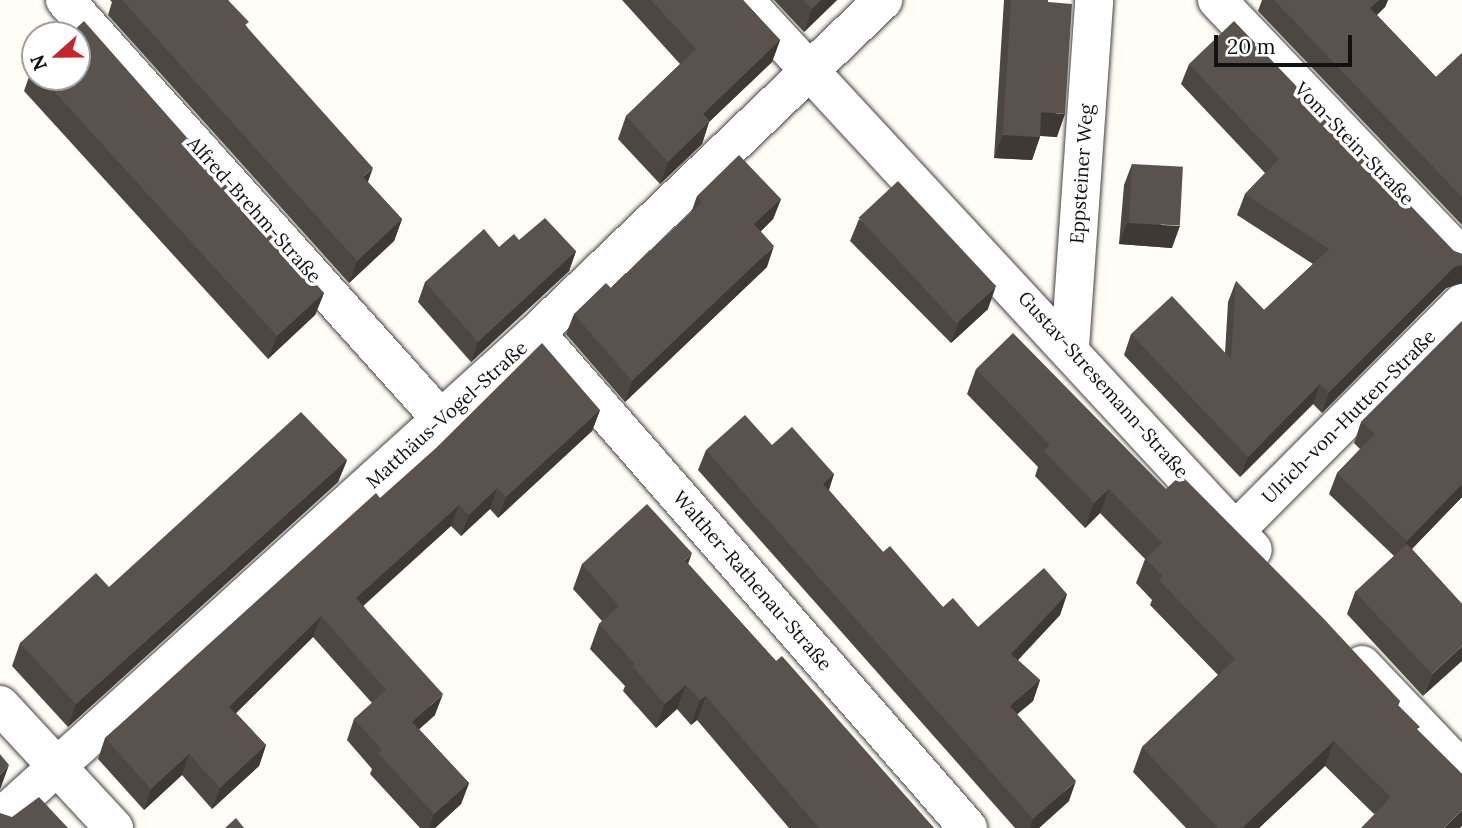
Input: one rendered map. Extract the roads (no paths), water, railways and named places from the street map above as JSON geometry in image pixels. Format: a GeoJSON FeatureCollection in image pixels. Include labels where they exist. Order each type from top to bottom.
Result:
{"type":"FeatureCollection","features":[{"type":"Feature","properties":{"kind":"street","name":"Alfred-Brehm-Straße"},"geometry":{"type":"LineString","coordinates":[[65,0],[442,420]]}},
{"type":"Feature","properties":{"kind":"street","name":"Gustav-Stresemann-Straße"},"geometry":{"type":"LineString","coordinates":[[744,0],[1070,347],[1273,571]]}},
{"type":"Feature","properties":{"kind":"street","name":"Matthäus-Vogel-Straße"},"geometry":{"type":"LineString","coordinates":[[0,818],[536,334],[883,0]]}},
{"type":"Feature","properties":{"kind":"street","name":"Eppsteiner Weg"},"geometry":{"type":"LineString","coordinates":[[1070,347],[1094,0]]}},
{"type":"Feature","properties":{"kind":"street","name":"Vom-Stein-Straße"},"geometry":{"type":"LineString","coordinates":[[1217,0],[1462,257]]}},
{"type":"Feature","properties":{"kind":"street","name":"Ulrich-von-Hutten-Straße"},"geometry":{"type":"LineString","coordinates":[[1235,531],[1462,303]]}},
{"type":"Feature","properties":{"kind":"street","name":"Walther-Rathenau-Straße"},"geometry":{"type":"LineString","coordinates":[[536,334],[968,828]]}},
{"type":"Feature","properties":{"kind":"street"},"geometry":{"type":"LineString","coordinates":[[1339,641],[1462,771]]}},
{"type":"Feature","properties":{"kind":"street"},"geometry":{"type":"LineString","coordinates":[[0,705],[114,828]]}}]}
